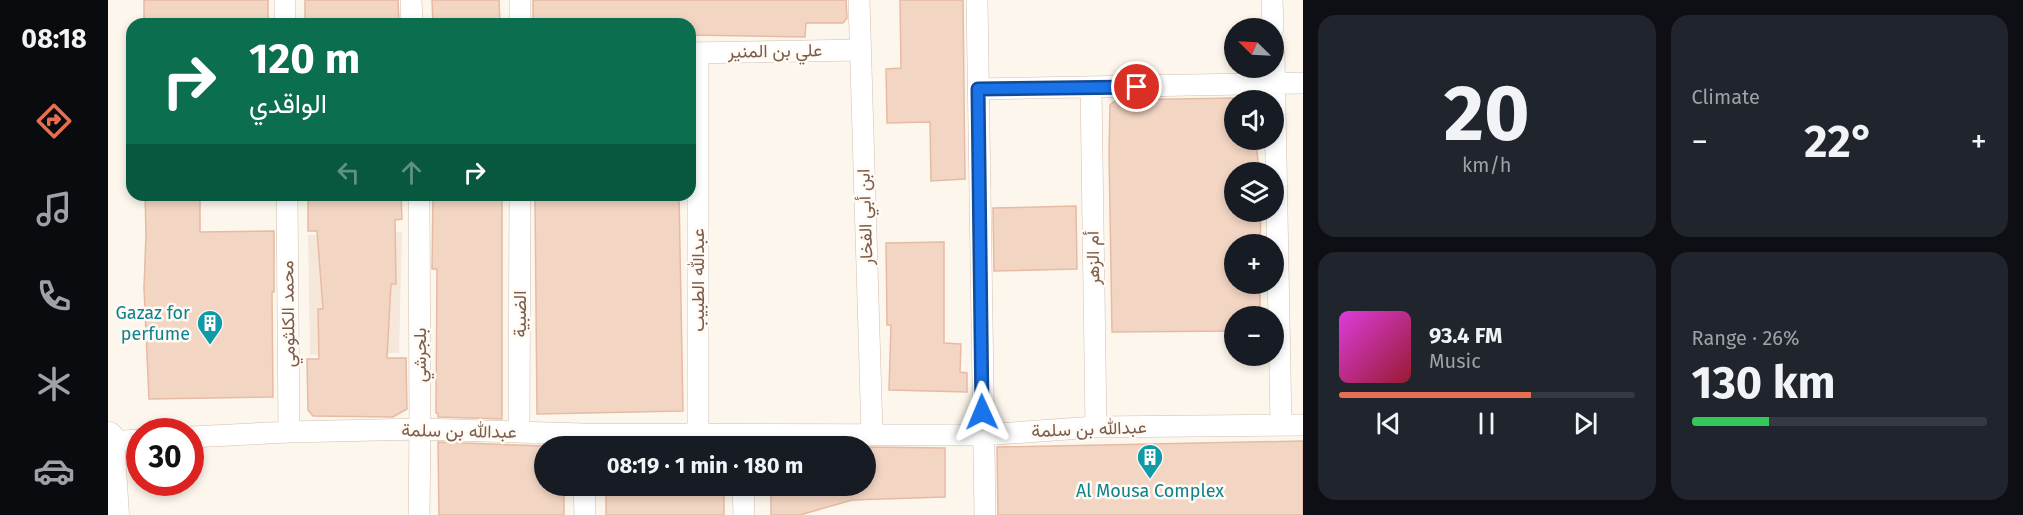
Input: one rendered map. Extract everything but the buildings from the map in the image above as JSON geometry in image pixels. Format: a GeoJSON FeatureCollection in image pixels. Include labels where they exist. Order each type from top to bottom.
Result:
{"type":"FeatureCollection","features":[{"type":"Feature","properties":{"kind":"street"},"geometry":{"type":"LineString","coordinates":[[285,0],[285,18]]}},
{"type":"Feature","properties":{"kind":"street"},"geometry":{"type":"LineString","coordinates":[[411,0],[412,18]]}},
{"type":"Feature","properties":{"kind":"street"},"geometry":{"type":"LineString","coordinates":[[520,0],[520,18]]}},
{"type":"Feature","properties":{"kind":"street","name":"ابن أبي الفخار"},"geometry":{"type":"LineString","coordinates":[[859,0],[872,433]]}},
{"type":"Feature","properties":{"kind":"street"},"geometry":{"type":"LineString","coordinates":[[977,0],[985,515]]}},
{"type":"Feature","properties":{"kind":"street"},"geometry":{"type":"LineString","coordinates":[[1272,0],[1273,18]]}},
{"type":"Feature","properties":{"kind":"street","name":"علي بن المنير"},"geometry":{"type":"LineString","coordinates":[[696,53],[860,50]]}},
{"type":"Feature","properties":{"kind":"street"},"geometry":{"type":"LineString","coordinates":[[1274,78],[1281,425]]}},
{"type":"Feature","properties":{"kind":"street"},"geometry":{"type":"LineString","coordinates":[[978,89],[1303,83]]}},
{"type":"Feature","properties":{"kind":"street","name":"أم الزهر"},"geometry":{"type":"LineString","coordinates":[[1091,88],[1096,427]]}},
{"type":"Feature","properties":{"kind":"street","name":"محمد الكلثومي"},"geometry":{"type":"LineString","coordinates":[[286,201],[289,432]]}},
{"type":"Feature","properties":{"kind":"street","name":"بلجرشي"},"geometry":{"type":"LineString","coordinates":[[418,201],[419,515]]}},
{"type":"Feature","properties":{"kind":"street","name":"الضبية"},"geometry":{"type":"LineString","coordinates":[[519,432],[520,201]]}},
{"type":"Feature","properties":{"kind":"street","name":"عبدالله الطبيب"},"geometry":{"type":"LineString","coordinates":[[696,201],[698,435]]}},
{"type":"Feature","properties":{"kind":"street","name":"عبدالله بن سلمة"},"geometry":{"type":"LineString","coordinates":[[823,436],[872,433],[982,435],[1096,427],[1303,425]]}},
{"type":"Feature","properties":{"kind":"street","name":"عبدالله بن سلمة"},"geometry":{"type":"LineString","coordinates":[[204,436],[420,429],[519,432],[551,436]]}},
{"type":"Feature","properties":{"kind":"street","name":"عبدالله بن سلمة"},"geometry":{"type":"LineString","coordinates":[[675,436],[705,436]]}},
{"type":"Feature","properties":{"kind":"street"},"geometry":{"type":"LineString","coordinates":[[113,515],[108,440],[126,440]]}},
{"type":"Feature","properties":{"kind":"street"},"geometry":{"type":"LineString","coordinates":[[584,496],[585,515]]}},
{"type":"Feature","properties":{"kind":"street"},"geometry":{"type":"LineString","coordinates":[[743,496],[744,515]]}},
{"type":"Feature","properties":{"kind":"shaded area"},"geometry":{"type":"Polygon","coordinates":[[[402,232],[399,353],[310,355],[308,235],[402,232]]]}},
{"type":"Feature","properties":{"kind":"place","name":"Gazaz for perfume"},"geometry":{"type":"Point","coordinates":[210,346]}},
{"type":"Feature","properties":{"kind":"place","name":"Al Mousa Complex"},"geometry":{"type":"Point","coordinates":[1150,480]}},
{"type":"Feature","properties":{"kind":"route"},"geometry":{"type":"LineString","coordinates":[[982,412],[978,89],[1137,87]]}}]}
